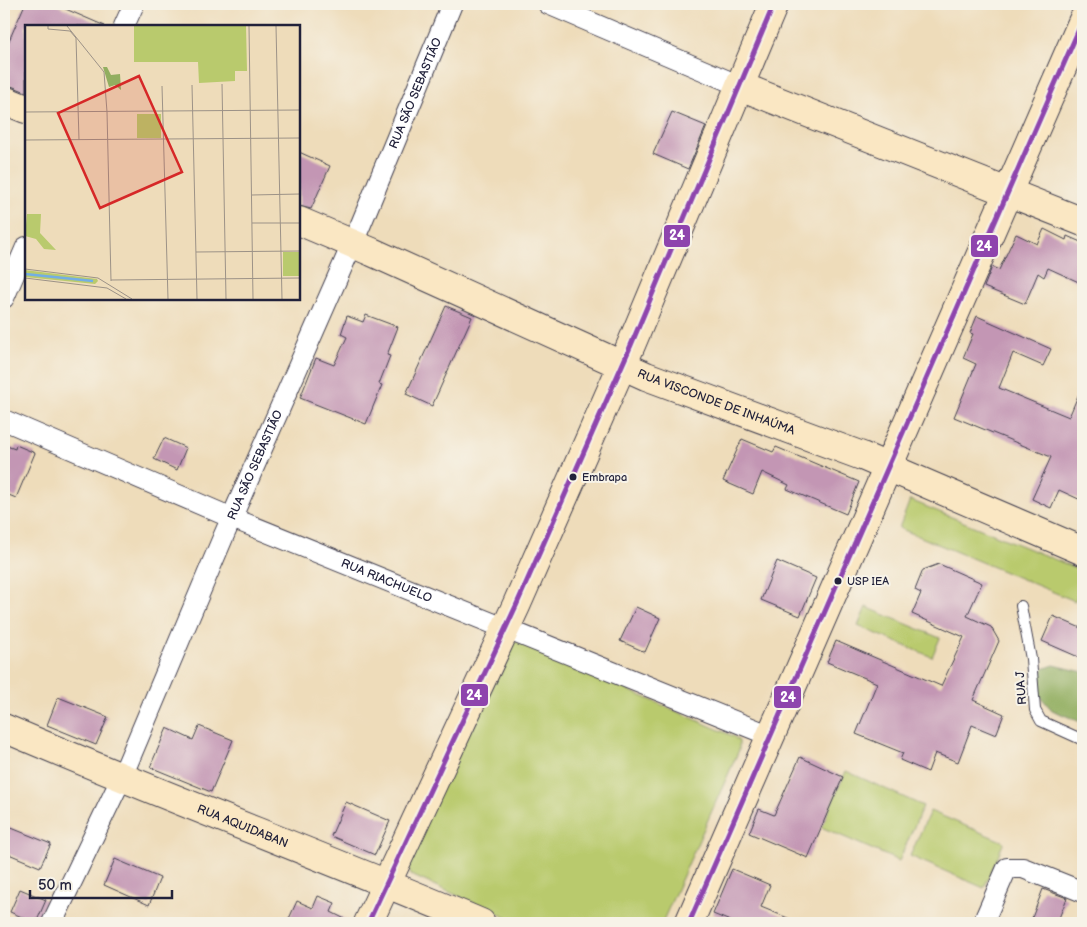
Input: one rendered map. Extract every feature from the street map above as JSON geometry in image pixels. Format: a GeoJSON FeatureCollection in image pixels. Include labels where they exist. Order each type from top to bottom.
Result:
{"type":"FeatureCollection","features":[{"type":"Feature","properties":{"kind":"main road"},"geometry":{"type":"LineString","coordinates":[[368,923],[507,628],[622,365],[774,4]]}},
{"type":"Feature","properties":{"kind":"main road"},"geometry":{"type":"LineString","coordinates":[[689,923],[1083,20]]}},
{"type":"Feature","properties":{"kind":"main road"},"geometry":{"type":"LineString","coordinates":[[740,86],[1008,190],[1083,222]]}},
{"type":"Feature","properties":{"kind":"main road"},"geometry":{"type":"LineString","coordinates":[[4,100],[25,109]]}},
{"type":"Feature","properties":{"kind":"main road","name":"RUA VISCONDE DE INHAÚMA"},"geometry":{"type":"LineString","coordinates":[[300,221],[622,365],[887,467],[1083,551]]}},
{"type":"Feature","properties":{"kind":"main road","name":"RUA AQUIDABAN"},"geometry":{"type":"LineString","coordinates":[[4,728],[121,779],[386,883],[481,923]]}},
{"type":"Feature","properties":{"kind":"street"},"geometry":{"type":"LineString","coordinates":[[124,25],[134,4]]}},
{"type":"Feature","properties":{"kind":"street","name":"RUA SÃO SEBASTIÃO"},"geometry":{"type":"LineString","coordinates":[[52,923],[121,779],[232,518],[352,244],[452,4]]}},
{"type":"Feature","properties":{"kind":"street"},"geometry":{"type":"LineString","coordinates":[[548,4],[740,86]]}},
{"type":"Feature","properties":{"kind":"street"},"geometry":{"type":"LineString","coordinates":[[4,298],[25,249]]}},
{"type":"Feature","properties":{"kind":"street","name":"RUA RIACHUELO"},"geometry":{"type":"LineString","coordinates":[[4,420],[232,518],[771,736]]}},
{"type":"Feature","properties":{"kind":"street"},"geometry":{"type":"LineString","coordinates":[[983,923],[1007,868],[1023,868],[1083,892]]}},
{"type":"Feature","properties":{"kind":"lane","name":"RUA J"},"geometry":{"type":"LineString","coordinates":[[1021,606],[1031,659],[1035,710],[1041,721],[1083,740]]}},
{"type":"Feature","properties":{"kind":"green space"},"geometry":{"type":"Polygon","coordinates":[[[910,500],[1083,571],[1083,582],[1075,601],[899,528],[910,500]]]}},
{"type":"Feature","properties":{"kind":"green space"},"geometry":{"type":"Polygon","coordinates":[[[866,607],[940,638],[932,657],[858,626],[866,607]]]}},
{"type":"Feature","properties":{"kind":"green space"},"geometry":{"type":"Polygon","coordinates":[[[516,641],[733,736],[739,741],[739,750],[662,923],[519,923],[411,875],[405,859],[504,644],[516,641]]]}},
{"type":"Feature","properties":{"kind":"green space"},"geometry":{"type":"Polygon","coordinates":[[[1054,665],[1083,672],[1083,723],[1052,710],[1038,694],[1038,680],[1043,669],[1054,665]]]}},
{"type":"Feature","properties":{"kind":"green space"},"geometry":{"type":"Polygon","coordinates":[[[846,771],[923,806],[899,861],[821,827],[846,771]]]}},
{"type":"Feature","properties":{"kind":"green space"},"geometry":{"type":"Polygon","coordinates":[[[930,811],[1004,842],[984,888],[910,856],[930,811]]]}},
{"type":"Feature","properties":{"kind":"building"},"geometry":{"type":"Polygon","coordinates":[[[25,4],[54,4],[103,25],[25,25],[25,92],[4,83],[4,52],[25,4]]]}},
{"type":"Feature","properties":{"kind":"building"},"geometry":{"type":"Polygon","coordinates":[[[672,112],[706,126],[688,169],[653,154],[672,112]]]}},
{"type":"Feature","properties":{"kind":"building"},"geometry":{"type":"Polygon","coordinates":[[[300,152],[330,166],[311,209],[300,206],[300,152]]]}},
{"type":"Feature","properties":{"kind":"building"},"geometry":{"type":"Polygon","coordinates":[[[1044,229],[1066,240],[1067,236],[1083,243],[1083,284],[1048,268],[1044,277],[1038,273],[1025,304],[984,287],[992,267],[999,270],[1016,234],[1037,244],[1044,229]]]}},
{"type":"Feature","properties":{"kind":"building"},"geometry":{"type":"Polygon","coordinates":[[[446,306],[472,317],[432,406],[406,394],[446,306]]]}},
{"type":"Feature","properties":{"kind":"building"},"geometry":{"type":"Polygon","coordinates":[[[366,315],[398,327],[387,355],[390,356],[379,384],[382,385],[366,424],[300,398],[316,358],[334,365],[347,337],[341,334],[347,316],[363,322],[366,315]]]}},
{"type":"Feature","properties":{"kind":"building"},"geometry":{"type":"Polygon","coordinates":[[[977,316],[1051,349],[1043,366],[1013,353],[999,388],[1069,417],[1083,384],[1083,501],[1059,490],[1051,508],[1032,499],[1051,457],[954,417],[976,364],[963,358],[973,334],[970,333],[977,316]]]}},
{"type":"Feature","properties":{"kind":"building"},"geometry":{"type":"Polygon","coordinates":[[[164,438],[186,448],[177,470],[154,459],[164,438]]]}},
{"type":"Feature","properties":{"kind":"building"},"geometry":{"type":"Polygon","coordinates":[[[742,439],[773,452],[776,447],[859,482],[846,514],[787,489],[789,485],[762,472],[753,494],[723,481],[742,439]]]}},
{"type":"Feature","properties":{"kind":"building"},"geometry":{"type":"Polygon","coordinates":[[[4,445],[15,449],[16,445],[35,453],[16,498],[4,493],[4,445]]]}},
{"type":"Feature","properties":{"kind":"building"},"geometry":{"type":"Polygon","coordinates":[[[777,561],[816,578],[800,616],[761,600],[777,561]]]}},
{"type":"Feature","properties":{"kind":"building"},"geometry":{"type":"Polygon","coordinates":[[[939,564],[982,583],[967,616],[991,627],[999,641],[973,700],[1004,714],[996,735],[972,725],[958,762],[935,753],[928,772],[900,760],[903,753],[856,734],[877,683],[827,662],[836,641],[941,686],[964,637],[912,614],[921,593],[915,590],[923,570],[939,564]]]}},
{"type":"Feature","properties":{"kind":"building"},"geometry":{"type":"Polygon","coordinates":[[[636,607],[660,618],[645,652],[620,641],[636,607]]]}},
{"type":"Feature","properties":{"kind":"building"},"geometry":{"type":"Polygon","coordinates":[[[1053,616],[1083,629],[1083,659],[1042,641],[1053,616]]]}},
{"type":"Feature","properties":{"kind":"building"},"geometry":{"type":"Polygon","coordinates":[[[58,697],[108,717],[96,745],[47,725],[58,697]]]}},
{"type":"Feature","properties":{"kind":"building"},"geometry":{"type":"Polygon","coordinates":[[[199,726],[233,740],[211,792],[150,767],[167,728],[193,740],[199,726]]]}},
{"type":"Feature","properties":{"kind":"building"},"geometry":{"type":"Polygon","coordinates":[[[800,757],[843,777],[808,858],[749,833],[759,809],[774,815],[800,757]]]}},
{"type":"Feature","properties":{"kind":"building"},"geometry":{"type":"Polygon","coordinates":[[[346,802],[390,821],[375,855],[331,836],[346,802]]]}},
{"type":"Feature","properties":{"kind":"building"},"geometry":{"type":"Polygon","coordinates":[[[4,825],[51,844],[40,867],[4,852],[4,825]]]}},
{"type":"Feature","properties":{"kind":"building"},"geometry":{"type":"Polygon","coordinates":[[[115,859],[160,878],[149,905],[104,885],[115,859]]]}},
{"type":"Feature","properties":{"kind":"building"},"geometry":{"type":"Polygon","coordinates":[[[732,869],[770,885],[761,907],[800,923],[735,923],[713,914],[732,869]]]}},
{"type":"Feature","properties":{"kind":"building"},"geometry":{"type":"Polygon","coordinates":[[[20,889],[46,900],[36,923],[10,912],[20,889]]]}},
{"type":"Feature","properties":{"kind":"building"},"geometry":{"type":"Polygon","coordinates":[[[1043,889],[1067,898],[1057,923],[1030,923],[1043,889]]]}},
{"type":"Feature","properties":{"kind":"building"},"geometry":{"type":"Polygon","coordinates":[[[318,896],[335,903],[331,912],[353,923],[287,923],[297,901],[313,908],[318,896]]]}},
{"type":"Feature","properties":{"kind":"transit line","name":"24"},"geometry":{"type":"LineString","coordinates":[[368,923],[516,606],[631,345],[774,4]]}},
{"type":"Feature","properties":{"kind":"transit line","name":"24"},"geometry":{"type":"LineString","coordinates":[[689,923],[1083,20]]}},
{"type":"Feature","properties":{"kind":"place","name":"Embrapa"},"geometry":{"type":"Point","coordinates":[573,477]}},
{"type":"Feature","properties":{"kind":"place","name":"USP IEA"},"geometry":{"type":"Point","coordinates":[838,581]}}]}
